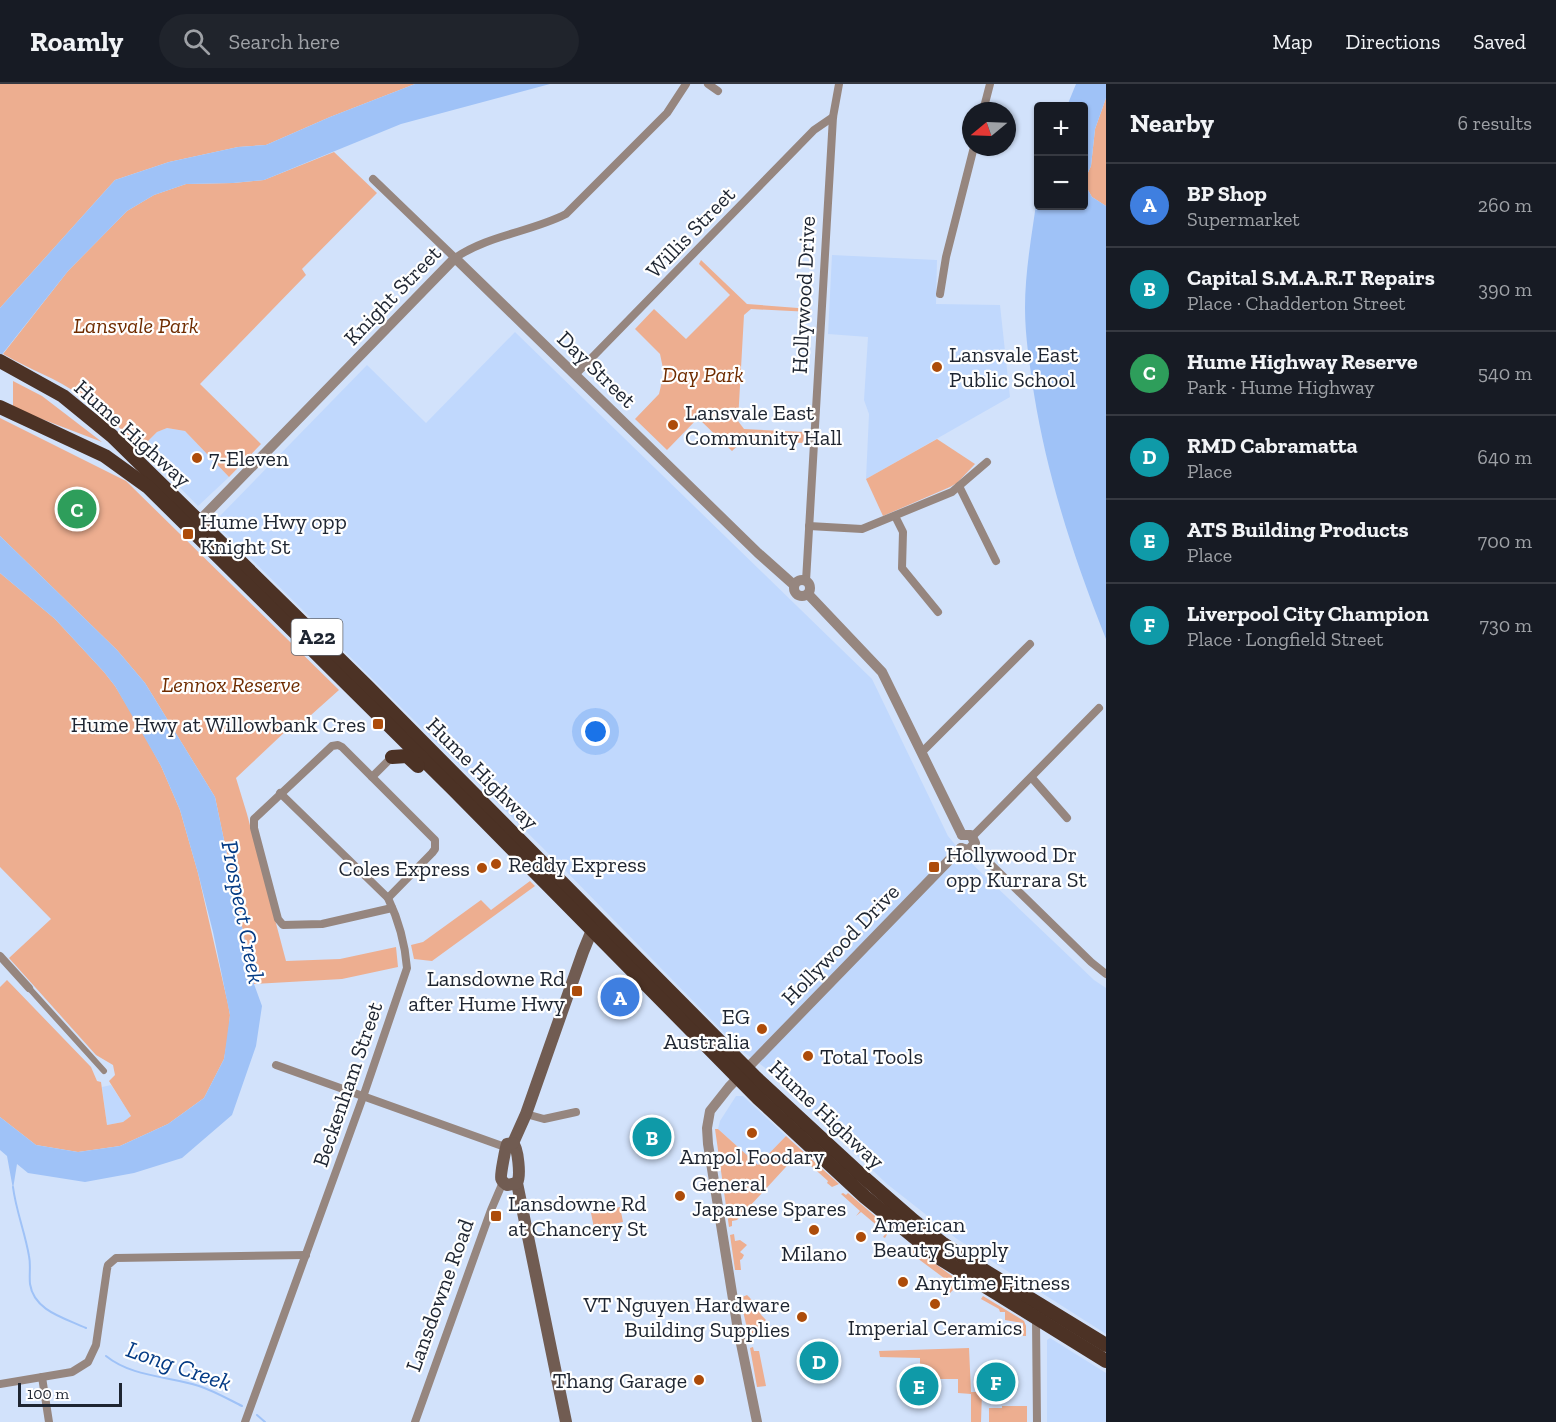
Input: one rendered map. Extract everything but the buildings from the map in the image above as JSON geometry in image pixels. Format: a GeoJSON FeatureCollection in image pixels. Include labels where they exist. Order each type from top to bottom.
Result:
{"type":"FeatureCollection","features":[{"type":"Feature","properties":{"kind":"highway","name":"Hume Highway"},"geometry":{"type":"LineString","coordinates":[[0,361],[63,396],[91,417],[367,686],[597,926],[865,1197],[912,1237],[960,1271],[1106,1361]]}},
{"type":"Feature","properties":{"kind":"highway","name":"Hume Highway"},"geometry":{"type":"LineString","coordinates":[[0,407],[91,449],[134,475],[200,537],[454,790],[597,926]]}},
{"type":"Feature","properties":{"kind":"highway"},"geometry":{"type":"LineString","coordinates":[[392,757],[397,744],[396,732]]}},
{"type":"Feature","properties":{"kind":"highway"},"geometry":{"type":"LineString","coordinates":[[392,757],[402,754],[407,756],[433,781],[454,790]]}},
{"type":"Feature","properties":{"kind":"highway","name":"Hume Highway"},"geometry":{"type":"LineString","coordinates":[[742,1073],[914,1221],[972,1263],[1106,1345]]}},
{"type":"Feature","properties":{"kind":"main road"},"geometry":{"type":"LineString","coordinates":[[517,1183],[509,1186],[503,1182],[500,1174],[509,1145],[525,1114],[583,952],[597,926]]}},
{"type":"Feature","properties":{"kind":"main road"},"geometry":{"type":"LineString","coordinates":[[509,1145],[516,1147],[520,1177],[517,1183],[566,1422]]}},
{"type":"Feature","properties":{"kind":"street","name":"Knight Street"},"geometry":{"type":"LineString","coordinates":[[199,522],[455,258],[470,247],[548,223],[566,214],[667,113],[686,84]]}},
{"type":"Feature","properties":{"kind":"street"},"geometry":{"type":"LineString","coordinates":[[708,84],[718,91]]}},
{"type":"Feature","properties":{"kind":"street","name":"Hollywood Drive"},"geometry":{"type":"LineString","coordinates":[[806,581],[833,117],[839,84]]}},
{"type":"Feature","properties":{"kind":"street"},"geometry":{"type":"LineString","coordinates":[[985,102],[990,84]]}},
{"type":"Feature","properties":{"kind":"street","name":"Willis Street"},"geometry":{"type":"LineString","coordinates":[[575,375],[814,130],[833,117]]}},
{"type":"Feature","properties":{"kind":"street"},"geometry":{"type":"LineString","coordinates":[[940,294],[946,257],[972,156]]}},
{"type":"Feature","properties":{"kind":"street","name":"Day Street"},"geometry":{"type":"LineString","coordinates":[[373,179],[758,553],[794,585]]}},
{"type":"Feature","properties":{"kind":"street"},"geometry":{"type":"LineString","coordinates":[[809,526],[862,529],[952,492],[987,462]]}},
{"type":"Feature","properties":{"kind":"street"},"geometry":{"type":"LineString","coordinates":[[959,486],[996,561]]}},
{"type":"Feature","properties":{"kind":"street"},"geometry":{"type":"LineString","coordinates":[[895,516],[903,532],[902,568],[938,612]]}},
{"type":"Feature","properties":{"kind":"street"},"geometry":{"type":"LineString","coordinates":[[801,580],[806,581],[811,587],[808,594],[803,597],[797,595],[794,585],[801,580]]}},
{"type":"Feature","properties":{"kind":"street"},"geometry":{"type":"LineString","coordinates":[[808,594],[882,672],[969,839],[1091,962],[1106,974]]}},
{"type":"Feature","properties":{"kind":"street"},"geometry":{"type":"LineString","coordinates":[[922,752],[1030,644]]}},
{"type":"Feature","properties":{"kind":"street"},"geometry":{"type":"LineString","coordinates":[[969,839],[1099,708]]}},
{"type":"Feature","properties":{"kind":"street"},"geometry":{"type":"LineString","coordinates":[[388,898],[432,853],[435,849],[435,840],[342,747],[332,746],[255,819],[254,828],[278,919],[284,925],[322,924],[392,908]]}},
{"type":"Feature","properties":{"kind":"street"},"geometry":{"type":"LineString","coordinates":[[372,777],[392,757]]}},
{"type":"Feature","properties":{"kind":"street"},"geometry":{"type":"LineString","coordinates":[[1032,777],[1067,818]]}},
{"type":"Feature","properties":{"kind":"street","name":"Beckenham Street"},"geometry":{"type":"LineString","coordinates":[[245,1422],[363,1097],[407,968],[406,950],[395,912],[388,898],[280,794]]}},
{"type":"Feature","properties":{"kind":"street","name":"Hollywood Drive"},"geometry":{"type":"LineString","coordinates":[[757,1422],[737,1324],[707,1136],[710,1111],[742,1073],[961,848],[969,850],[969,839]]}},
{"type":"Feature","properties":{"kind":"street"},"geometry":{"type":"LineString","coordinates":[[0,956],[104,1071]]}},
{"type":"Feature","properties":{"kind":"street"},"geometry":{"type":"LineString","coordinates":[[276,1065],[363,1097],[509,1145]]}},
{"type":"Feature","properties":{"kind":"street"},"geometry":{"type":"LineString","coordinates":[[525,1114],[544,1119],[576,1112]]}},
{"type":"Feature","properties":{"kind":"street","name":"Lansdowne Road"},"geometry":{"type":"LineString","coordinates":[[415,1422],[503,1182]]}},
{"type":"Feature","properties":{"kind":"street"},"geometry":{"type":"LineString","coordinates":[[0,1384],[72,1372],[84,1366],[91,1358],[96,1345],[108,1265],[116,1258],[306,1255]]}},
{"type":"Feature","properties":{"kind":"street"},"geometry":{"type":"LineString","coordinates":[[1036,1319],[1037,1422]]}},
{"type":"Feature","properties":{"kind":"street"},"geometry":{"type":"LineString","coordinates":[[42,1377],[49,1422]]}},
{"type":"Feature","properties":{"kind":"shaded area"},"geometry":{"type":"Polygon","coordinates":[[[415,84],[550,84],[401,124],[264,180],[186,184],[154,195],[127,211],[68,271],[0,357],[0,308],[115,180],[169,162],[238,147],[266,145],[415,84]]]}},
{"type":"Feature","properties":{"kind":"shaded area"},"geometry":{"type":"Polygon","coordinates":[[[1076,84],[1106,84],[1106,98],[1095,129],[1091,166],[1088,173],[1088,102],[1069,102],[1076,84]]]}},
{"type":"Feature","properties":{"kind":"shaded area"},"geometry":{"type":"Polygon","coordinates":[[[1088,190],[1092,197],[1106,206],[1106,639],[1083,579],[1054,488],[1040,426],[1025,319],[1028,263],[1035,210],[1088,210],[1088,190]]]}},
{"type":"Feature","properties":{"kind":"shaded area","name":"Lansvale East Public School"},"geometry":{"type":"Polygon","coordinates":[[[832,255],[937,260],[936,304],[1000,305],[1010,397],[866,479],[869,414],[864,400],[868,337],[828,334],[832,255]]]}},
{"type":"Feature","properties":{"kind":"shaded area"},"geometry":{"type":"Polygon","coordinates":[[[515,332],[872,679],[948,836],[967,859],[1094,980],[1106,988],[1106,1334],[957,1239],[887,1184],[764,1067],[742,1051],[556,861],[217,525],[217,519],[367,365],[426,423],[515,332]]]}},
{"type":"Feature","properties":{"kind":"shaded area","name":"7-Eleven"},"geometry":{"type":"Polygon","coordinates":[[[167,428],[185,431],[229,477],[198,506],[141,448],[157,432],[167,428]]]}},
{"type":"Feature","properties":{"kind":"shaded area","name":"Prospect Creek"},"geometry":{"type":"Polygon","coordinates":[[[0,536],[117,650],[145,683],[215,797],[254,984],[262,1006],[256,1046],[232,1115],[182,1158],[134,1173],[85,1182],[28,1173],[17,1164],[13,1189],[7,1156],[0,1150],[0,1117],[36,1145],[78,1152],[120,1146],[168,1124],[204,1098],[224,1059],[230,1015],[198,873],[180,810],[161,766],[115,686],[104,672],[55,619],[0,573],[0,536]]]}},
{"type":"Feature","properties":{"kind":"shaded area"},"geometry":{"type":"Polygon","coordinates":[[[111,1085],[131,1116],[123,1122],[107,1125],[102,1087],[111,1085]]]}},
{"type":"Feature","properties":{"kind":"shaded area","name":"Ampol Foodary"},"geometry":{"type":"Polygon","coordinates":[[[736,1096],[743,1096],[786,1136],[758,1165],[718,1129],[720,1121],[736,1096]]]}},
{"type":"Feature","properties":{"kind":"shaded area"},"geometry":{"type":"Polygon","coordinates":[[[1050,1338],[1106,1373],[1106,1422],[1047,1422],[1047,1340],[1050,1338]]]}},
{"type":"Feature","properties":{"kind":"green space"},"geometry":{"type":"Polygon","coordinates":[[[0,84],[415,84],[266,145],[238,147],[169,162],[115,180],[0,308],[0,84]]]}},
{"type":"Feature","properties":{"kind":"green space"},"geometry":{"type":"Polygon","coordinates":[[[1106,98],[1106,206],[1092,197],[1088,190],[1088,173],[1091,166],[1095,129],[1106,98]]]}},
{"type":"Feature","properties":{"kind":"green space","name":"Lansvale Park"},"geometry":{"type":"Polygon","coordinates":[[[334,152],[377,193],[302,269],[306,275],[200,384],[261,444],[229,477],[185,431],[167,428],[157,432],[141,448],[104,414],[72,390],[3,354],[68,271],[127,211],[154,195],[186,184],[264,180],[334,152]]]}},
{"type":"Feature","properties":{"kind":"green space","name":"Day Park"},"geometry":{"type":"Polygon","coordinates":[[[701,260],[747,304],[811,309],[811,312],[751,309],[744,315],[738,421],[744,429],[804,432],[803,443],[744,440],[732,451],[698,418],[667,450],[635,419],[659,394],[664,373],[660,354],[635,329],[654,309],[686,339],[730,295],[699,264],[701,260]]]}},
{"type":"Feature","properties":{"kind":"green space"},"geometry":{"type":"Polygon","coordinates":[[[13,381],[42,396],[102,442],[13,408],[13,381]]]}},
{"type":"Feature","properties":{"kind":"green space","name":"Lennox Reserve"},"geometry":{"type":"Polygon","coordinates":[[[0,418],[126,481],[339,690],[292,732],[288,729],[236,778],[286,961],[340,959],[396,947],[398,967],[342,979],[254,984],[215,797],[145,683],[117,650],[0,536],[0,418]]]}},
{"type":"Feature","properties":{"kind":"green space"},"geometry":{"type":"Polygon","coordinates":[[[937,439],[975,464],[950,487],[883,516],[866,479],[937,439]]]}},
{"type":"Feature","properties":{"kind":"green space"},"geometry":{"type":"Polygon","coordinates":[[[0,573],[55,619],[104,672],[115,686],[161,766],[180,810],[198,873],[228,1004],[230,1015],[224,1059],[204,1098],[168,1124],[120,1146],[78,1152],[36,1145],[0,1117],[0,987],[7,980],[91,1067],[97,1081],[101,1082],[107,1125],[123,1122],[131,1116],[109,1081],[115,1075],[113,1065],[96,1055],[9,958],[51,919],[0,867],[0,573]]]}},
{"type":"Feature","properties":{"kind":"green space"},"geometry":{"type":"Polygon","coordinates":[[[530,881],[535,886],[432,961],[414,959],[411,945],[423,942],[481,900],[491,910],[530,881]]]}},
{"type":"Feature","properties":{"kind":"green space"},"geometry":{"type":"Polygon","coordinates":[[[715,1129],[718,1129],[758,1165],[786,1136],[839,1184],[832,1187],[800,1156],[796,1156],[737,1220],[732,1221],[732,1226],[729,1227],[715,1129]]]}},
{"type":"Feature","properties":{"kind":"green space"},"geometry":{"type":"Polygon","coordinates":[[[848,1193],[890,1229],[885,1238],[883,1237],[886,1233],[861,1212],[856,1216],[860,1211],[841,1194],[846,1195],[848,1193]]]}},
{"type":"Feature","properties":{"kind":"green space"},"geometry":{"type":"Polygon","coordinates":[[[620,1207],[623,1222],[594,1228],[591,1213],[620,1207]]]}},
{"type":"Feature","properties":{"kind":"green space"},"geometry":{"type":"Polygon","coordinates":[[[734,1234],[735,1241],[740,1240],[747,1245],[740,1252],[744,1255],[740,1260],[741,1270],[735,1270],[730,1235],[734,1234]]]}},
{"type":"Feature","properties":{"kind":"green space"},"geometry":{"type":"Polygon","coordinates":[[[909,1245],[959,1281],[959,1284],[944,1299],[952,1284],[905,1249],[899,1253],[909,1245]]]}},
{"type":"Feature","properties":{"kind":"green space"},"geometry":{"type":"Polygon","coordinates":[[[747,1295],[766,1320],[749,1337],[740,1298],[747,1295]]]}},
{"type":"Feature","properties":{"kind":"green space"},"geometry":{"type":"Polygon","coordinates":[[[983,1296],[1024,1321],[1026,1336],[1023,1336],[1023,1323],[1005,1320],[1005,1312],[1000,1312],[999,1309],[981,1299],[983,1296]]]}},
{"type":"Feature","properties":{"kind":"green space"},"geometry":{"type":"Polygon","coordinates":[[[753,1347],[754,1351],[759,1351],[766,1386],[757,1387],[750,1348],[753,1347]]]}},
{"type":"Feature","properties":{"kind":"green space"},"geometry":{"type":"Polygon","coordinates":[[[969,1348],[971,1392],[982,1392],[981,1422],[971,1422],[971,1394],[958,1393],[958,1379],[920,1379],[920,1358],[880,1357],[879,1351],[969,1348]]]}},
{"type":"Feature","properties":{"kind":"green space"},"geometry":{"type":"Polygon","coordinates":[[[1002,1406],[1027,1406],[1027,1422],[989,1422],[989,1408],[1002,1408],[1002,1406]]]}},
{"type":"Feature","properties":{"kind":"waterway","name":"Long Creek"},"geometry":{"type":"LineString","coordinates":[[13,1187],[29,1256],[30,1284],[37,1301],[60,1317],[86,1328]]}},
{"type":"Feature","properties":{"kind":"waterway","name":"Long Creek"},"geometry":{"type":"LineString","coordinates":[[106,1356],[127,1368],[199,1386],[242,1406]]}},
{"type":"Feature","properties":{"kind":"waterway","name":"Long Creek"},"geometry":{"type":"LineString","coordinates":[[257,1415],[265,1422]]}},
{"type":"Feature","properties":{"kind":"place","name":"Lansvale East Public School"},"geometry":{"type":"Point","coordinates":[937,367]}},
{"type":"Feature","properties":{"kind":"place","name":"Lansvale East Community Hall"},"geometry":{"type":"Point","coordinates":[673,425]}},
{"type":"Feature","properties":{"kind":"place","name":"7-Eleven"},"geometry":{"type":"Point","coordinates":[197,458]}},
{"type":"Feature","properties":{"kind":"place","name":"Hume Highway Reserve"},"geometry":{"type":"Point","coordinates":[77,509]}},
{"type":"Feature","properties":{"kind":"place","name":"Hume Hwy opp Knight St"},"geometry":{"type":"Point","coordinates":[188,534]}},
{"type":"Feature","properties":{"kind":"place","name":"Hume Hwy at Willowbank Cres"},"geometry":{"type":"Point","coordinates":[378,724]}},
{"type":"Feature","properties":{"kind":"place","name":"Reddy Express"},"geometry":{"type":"Point","coordinates":[496,864]}},
{"type":"Feature","properties":{"kind":"place","name":"Hollywood Dr opp Kurrara St"},"geometry":{"type":"Point","coordinates":[934,867]}},
{"type":"Feature","properties":{"kind":"place","name":"Coles Express"},"geometry":{"type":"Point","coordinates":[482,868]}},
{"type":"Feature","properties":{"kind":"place","name":"Lansdowne Rd after Hume Hwy"},"geometry":{"type":"Point","coordinates":[577,991]}},
{"type":"Feature","properties":{"kind":"place","name":"BP Shop"},"geometry":{"type":"Point","coordinates":[620,997]}},
{"type":"Feature","properties":{"kind":"place","name":"EG Australia"},"geometry":{"type":"Point","coordinates":[762,1029]}},
{"type":"Feature","properties":{"kind":"place","name":"Total Tools"},"geometry":{"type":"Point","coordinates":[808,1056]}},
{"type":"Feature","properties":{"kind":"place","name":"Ampol Foodary"},"geometry":{"type":"Point","coordinates":[752,1133]}},
{"type":"Feature","properties":{"kind":"place","name":"Capital S.M.A.R.T Repairs"},"geometry":{"type":"Point","coordinates":[652,1137]}},
{"type":"Feature","properties":{"kind":"place","name":"General Japanese Spares"},"geometry":{"type":"Point","coordinates":[680,1196]}},
{"type":"Feature","properties":{"kind":"place","name":"Lansdowne Rd at Chancery St"},"geometry":{"type":"Point","coordinates":[496,1216]}},
{"type":"Feature","properties":{"kind":"place","name":"Milano"},"geometry":{"type":"Point","coordinates":[814,1230]}},
{"type":"Feature","properties":{"kind":"place","name":"American Beauty Supply"},"geometry":{"type":"Point","coordinates":[861,1237]}},
{"type":"Feature","properties":{"kind":"place","name":"Anytime Fitness"},"geometry":{"type":"Point","coordinates":[903,1282]}},
{"type":"Feature","properties":{"kind":"place","name":"Imperial Ceramics"},"geometry":{"type":"Point","coordinates":[935,1304]}},
{"type":"Feature","properties":{"kind":"place","name":"VT Nguyen Hardware Building Supplies"},"geometry":{"type":"Point","coordinates":[802,1317]}},
{"type":"Feature","properties":{"kind":"place","name":"RMD Cabramatta"},"geometry":{"type":"Point","coordinates":[819,1361]}},
{"type":"Feature","properties":{"kind":"place","name":"Thang Garage"},"geometry":{"type":"Point","coordinates":[699,1380]}},
{"type":"Feature","properties":{"kind":"place","name":"Liverpool City Champion"},"geometry":{"type":"Point","coordinates":[996,1382]}},
{"type":"Feature","properties":{"kind":"place","name":"ATS Building Products"},"geometry":{"type":"Point","coordinates":[919,1386]}}]}
